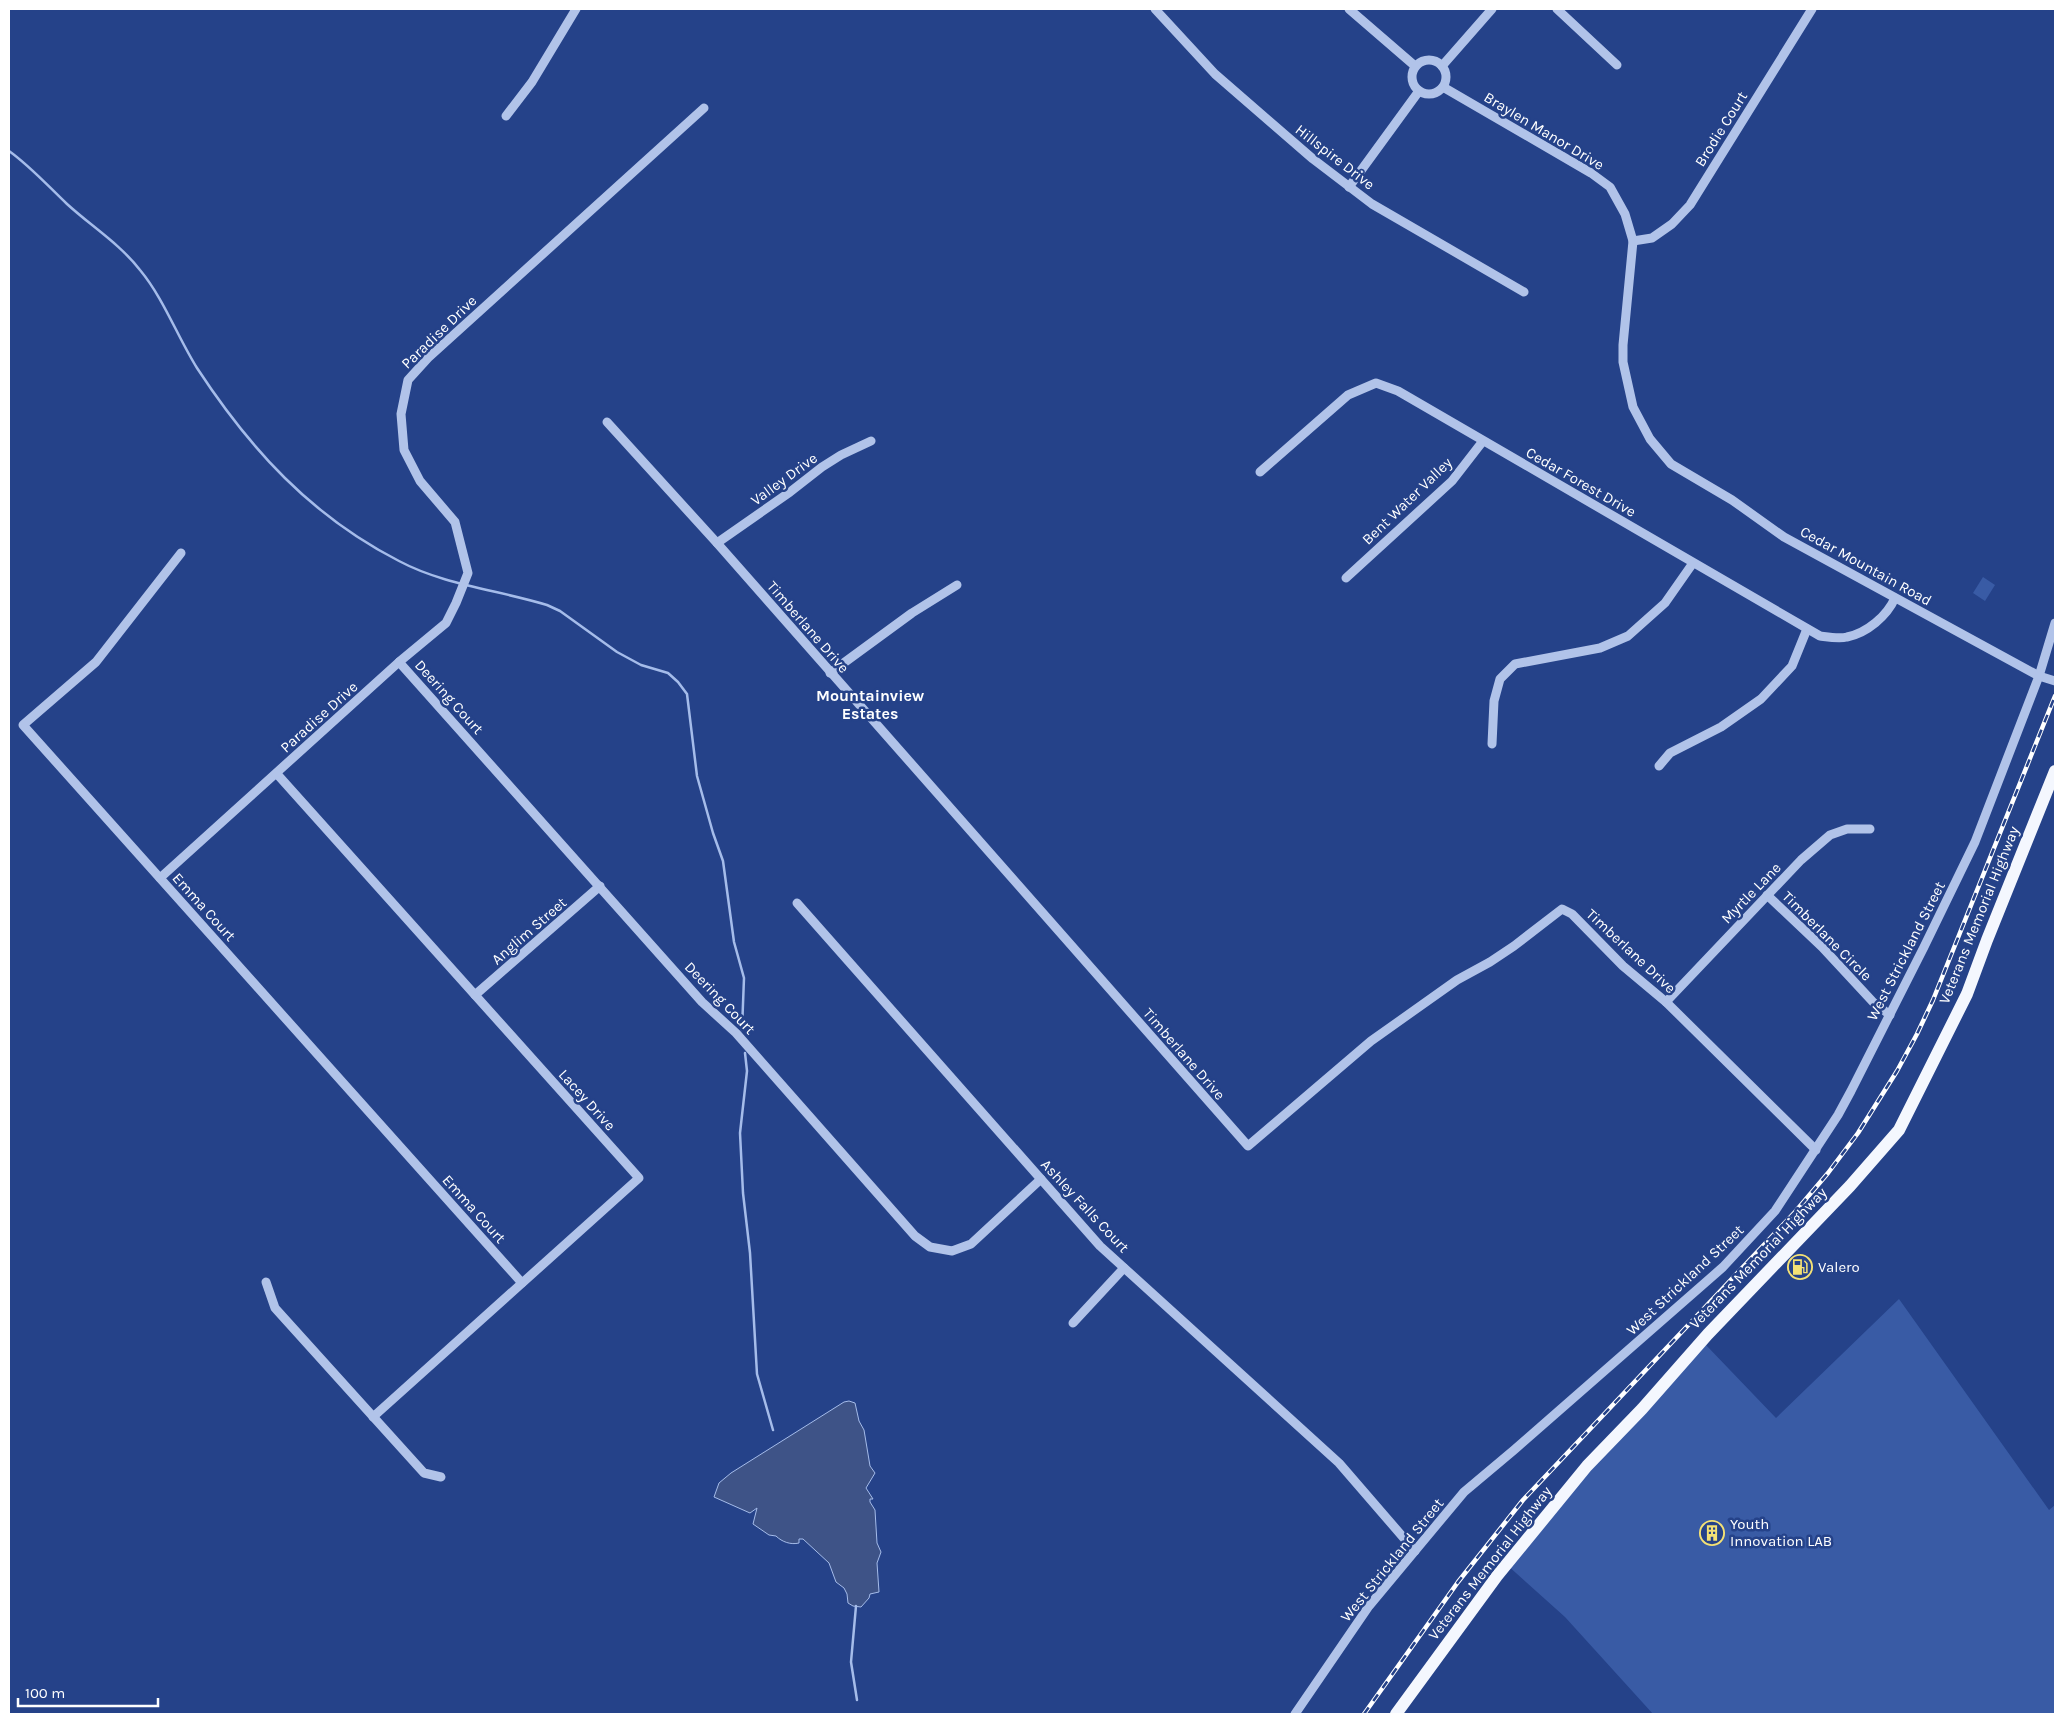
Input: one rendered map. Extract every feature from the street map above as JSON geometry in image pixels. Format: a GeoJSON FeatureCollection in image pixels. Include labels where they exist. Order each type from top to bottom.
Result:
{"type":"FeatureCollection","features":[{"type":"Feature","properties":{"kind":"main road","name":"Veterans Memorial Highway"},"geometry":{"type":"LineString","coordinates":[[1396,1714],[1497,1576],[1587,1466],[1642,1409],[1708,1334],[1798,1241],[1898,1130],[1966,994],[2055,771]]}},
{"type":"Feature","properties":{"kind":"street"},"geometry":{"type":"LineString","coordinates":[[506,116],[532,82],[576,9]]}},
{"type":"Feature","properties":{"kind":"street","name":"Hillspire Drive"},"geometry":{"type":"LineString","coordinates":[[1155,9],[1215,74],[1313,159],[1349,187],[1372,204],[1524,292]]}},
{"type":"Feature","properties":{"kind":"street"},"geometry":{"type":"LineString","coordinates":[[1349,9],[1416,66]]}},
{"type":"Feature","properties":{"kind":"street"},"geometry":{"type":"LineString","coordinates":[[1442,66],[1492,9]]}},
{"type":"Feature","properties":{"kind":"street"},"geometry":{"type":"LineString","coordinates":[[1557,9],[1617,65]]}},
{"type":"Feature","properties":{"kind":"street","name":"Brodie Court"},"geometry":{"type":"LineString","coordinates":[[1633,241],[1652,238],[1672,224],[1690,205],[1812,9]]}},
{"type":"Feature","properties":{"kind":"street"},"geometry":{"type":"LineString","coordinates":[[1428,60],[1442,66],[1446,76],[1443,87],[1439,90],[1430,94],[1420,91],[1412,82],[1412,71],[1419,63],[1428,60]]}},
{"type":"Feature","properties":{"kind":"street","name":"Braylen Manor Drive"},"geometry":{"type":"LineString","coordinates":[[1443,87],[1590,173],[1610,188],[1625,214],[1633,241],[1623,362],[1633,407],[1650,439],[1671,464]]}},
{"type":"Feature","properties":{"kind":"street"},"geometry":{"type":"LineString","coordinates":[[1349,187],[1420,91]]}},
{"type":"Feature","properties":{"kind":"street","name":"Paradise Drive"},"geometry":{"type":"LineString","coordinates":[[160,878],[399,662],[446,623],[468,573],[455,522],[420,481],[404,450],[401,414],[408,380],[428,358],[704,108]]}},
{"type":"Feature","properties":{"kind":"street","name":"Cedar Forest Drive"},"geometry":{"type":"LineString","coordinates":[[1260,472],[1348,395],[1376,383],[1398,391],[1820,636],[1847,637],[1869,628],[1890,608],[1895,598]]}},
{"type":"Feature","properties":{"kind":"street","name":"Timberlane Drive"},"geometry":{"type":"LineString","coordinates":[[607,422],[1015,879],[1207,1102],[1248,1146],[1371,1041],[1458,980],[1514,946],[1562,909],[1572,914],[1623,966],[1666,1002],[1816,1150]]}},
{"type":"Feature","properties":{"kind":"street","name":"Bent Water Valley"},"geometry":{"type":"LineString","coordinates":[[1346,578],[1452,481],[1483,440]]}},
{"type":"Feature","properties":{"kind":"street","name":"Valley Drive"},"geometry":{"type":"LineString","coordinates":[[717,543],[841,455],[870,441]]}},
{"type":"Feature","properties":{"kind":"street","name":"Cedar Mountain Road"},"geometry":{"type":"LineString","coordinates":[[1671,464],[1732,500],[1784,537],[2039,676],[2055,681]]}},
{"type":"Feature","properties":{"kind":"street","name":"Emma Court"},"geometry":{"type":"LineString","coordinates":[[181,553],[96,662],[23,725],[522,1283]]}},
{"type":"Feature","properties":{"kind":"street"},"geometry":{"type":"LineString","coordinates":[[1492,744],[1494,701],[1500,679],[1515,664],[1600,648],[1628,636],[1665,603],[1693,563]]}},
{"type":"Feature","properties":{"kind":"street"},"geometry":{"type":"LineString","coordinates":[[830,673],[912,612],[957,585]]}},
{"type":"Feature","properties":{"kind":"street","name":"West Strickland Street"},"geometry":{"type":"LineString","coordinates":[[1296,1714],[1369,1606],[1464,1492],[1723,1267],[1775,1211],[1816,1150],[1847,1099],[1975,842],[2039,676],[2055,623]]}},
{"type":"Feature","properties":{"kind":"street"},"geometry":{"type":"LineString","coordinates":[[1659,766],[1670,753],[1721,727],[1761,699],[1792,666],[1807,629]]}},
{"type":"Feature","properties":{"kind":"street","name":"Deering Court"},"geometry":{"type":"LineString","coordinates":[[399,662],[702,1002],[736,1033],[915,1236],[930,1247],[952,1251],[971,1244],[1041,1179]]}},
{"type":"Feature","properties":{"kind":"street","name":"Lacey Drive"},"geometry":{"type":"LineString","coordinates":[[277,774],[639,1178],[373,1417]]}},
{"type":"Feature","properties":{"kind":"street","name":"Myrtle Lane"},"geometry":{"type":"LineString","coordinates":[[1666,1002],[1800,860],[1830,835],[1846,829],[1870,829]]}},
{"type":"Feature","properties":{"kind":"street","name":"Anglim Street"},"geometry":{"type":"LineString","coordinates":[[476,996],[600,886]]}},
{"type":"Feature","properties":{"kind":"street","name":"Timberlane Circle"},"geometry":{"type":"LineString","coordinates":[[1767,896],[1822,947],[1873,1002],[1890,1015]]}},
{"type":"Feature","properties":{"kind":"street","name":"Ashley Falls Court"},"geometry":{"type":"LineString","coordinates":[[797,904],[1100,1246],[1339,1463],[1415,1551]]}},
{"type":"Feature","properties":{"kind":"street"},"geometry":{"type":"LineString","coordinates":[[1073,1323],[1124,1268]]}},
{"type":"Feature","properties":{"kind":"street"},"geometry":{"type":"LineString","coordinates":[[266,1282],[276,1308],[373,1417],[424,1473],[441,1477]]}},
{"type":"Feature","properties":{"kind":"shaded area"},"geometry":{"type":"Polygon","coordinates":[[[1983,577],[1995,585],[1985,601],[1973,593],[1983,577]]]}},
{"type":"Feature","properties":{"kind":"shaded area"},"geometry":{"type":"Polygon","coordinates":[[[1899,1299],[2049,1510],[2055,1505],[2055,1714],[1653,1714],[1565,1617],[1506,1564],[1705,1344],[1776,1418],[1899,1299]]]}},
{"type":"Feature","properties":{"kind":"shaded area"},"geometry":{"type":"Polygon","coordinates":[[[844,1402],[855,1403],[859,1421],[864,1430],[870,1466],[875,1473],[866,1488],[873,1499],[870,1499],[870,1502],[875,1510],[877,1543],[881,1552],[877,1563],[879,1592],[870,1594],[861,1607],[848,1603],[847,1594],[844,1588],[836,1582],[829,1563],[803,1539],[799,1539],[799,1543],[796,1544],[769,1535],[753,1524],[757,1508],[750,1513],[714,1497],[719,1483],[731,1473],[844,1402]]]}},
{"type":"Feature","properties":{"kind":"waterway"},"geometry":{"type":"LineString","coordinates":[[9,151],[132,261],[149,281],[190,356],[217,398],[261,453],[310,502],[367,543],[399,561],[453,582],[547,605],[560,611],[617,652],[641,665],[668,673],[678,682],[687,694],[697,776],[723,861],[734,942],[744,978],[742,1030]]}},
{"type":"Feature","properties":{"kind":"waterway"},"geometry":{"type":"LineString","coordinates":[[745,1053],[747,1071],[740,1133],[743,1193],[750,1253],[757,1374],[773,1430]]}},
{"type":"Feature","properties":{"kind":"waterway"},"geometry":{"type":"LineString","coordinates":[[856,1606],[851,1662],[857,1700]]}},
{"type":"Feature","properties":{"kind":"railway"},"geometry":{"type":"LineString","coordinates":[[1364,1714],[1458,1582],[1523,1500],[1795,1212],[1858,1133],[1897,1071],[1933,1000],[2055,696]]}},
{"type":"Feature","properties":{"kind":"place","name":"Valero"},"geometry":{"type":"Point","coordinates":[1800,1267]}},
{"type":"Feature","properties":{"kind":"place","name":"Youth Innovation LAB"},"geometry":{"type":"Point","coordinates":[1712,1533]}},
{"type":"Feature","properties":{"kind":"district","name":"Mountainview Estates"},"geometry":{"type":"Point","coordinates":[870,704]}}]}
